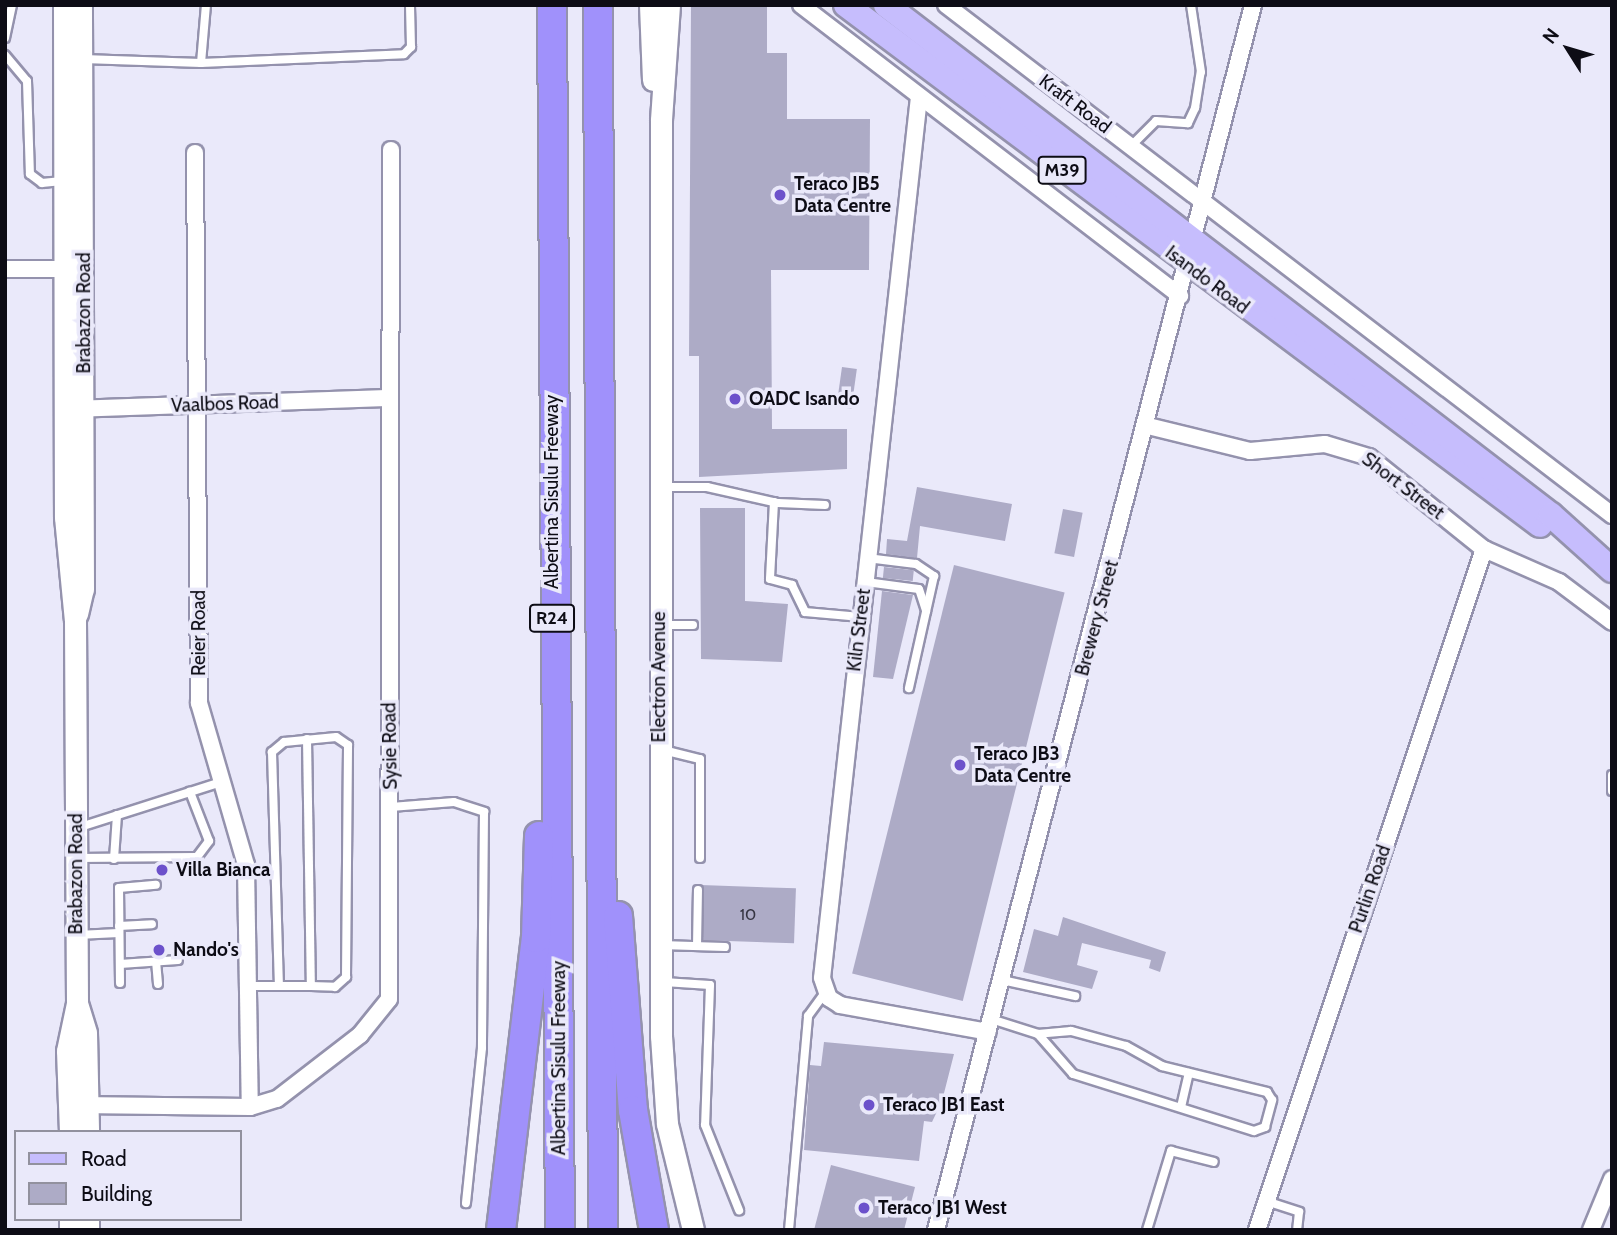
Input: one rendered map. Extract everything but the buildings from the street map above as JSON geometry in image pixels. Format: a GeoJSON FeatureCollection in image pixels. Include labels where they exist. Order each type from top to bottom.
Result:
{"type":"FeatureCollection","features":[{"type":"Feature","properties":{"kind":"highway","name":"Albertina Sisulu Freeway"},"geometry":{"type":"LineString","coordinates":[[552,5],[552,716],[560,1230]]}},
{"type":"Feature","properties":{"kind":"highway","name":"R24"},"geometry":{"type":"LineString","coordinates":[[598,5],[603,1230]]}},
{"type":"Feature","properties":{"kind":"highway"},"geometry":{"type":"LineString","coordinates":[[501,1230],[536,937],[542,753],[552,716]]}},
{"type":"Feature","properties":{"kind":"highway"},"geometry":{"type":"LineString","coordinates":[[602,791],[636,1143],[654,1230]]}},
{"type":"Feature","properties":{"kind":"main road","name":"Brabazon Road"},"geometry":{"type":"LineString","coordinates":[[64,5],[69,184],[84,269],[74,409],[67,575],[75,620],[77,1003],[86,1033],[79,1105],[71,1130]]}},
{"type":"Feature","properties":{"kind":"main road","name":"Brabazon Road"},"geometry":{"type":"LineString","coordinates":[[74,409],[62,269],[80,59],[81,5]]}},
{"type":"Feature","properties":{"kind":"main road","name":"Electron Avenue"},"geometry":{"type":"LineString","coordinates":[[650,5],[661,120]]}},
{"type":"Feature","properties":{"kind":"main road","name":"Electron Avenue"},"geometry":{"type":"LineString","coordinates":[[668,5],[661,120],[661,982],[665,1108],[693,1230]]}},
{"type":"Feature","properties":{"kind":"main road","name":"Isando Road"},"geometry":{"type":"LineString","coordinates":[[846,5],[1188,267],[1463,472],[1576,543],[1612,570]]}},
{"type":"Feature","properties":{"kind":"main road","name":"Isando Road"},"geometry":{"type":"LineString","coordinates":[[886,5],[1551,515],[1576,543]]}},
{"type":"Feature","properties":{"kind":"main road","name":"Brabazon Road"},"geometry":{"type":"LineString","coordinates":[[79,1105],[87,1130]]}},
{"type":"Feature","properties":{"kind":"main road"},"geometry":{"type":"LineString","coordinates":[[685,1193],[706,1230]]}},
{"type":"Feature","properties":{"kind":"street"},"geometry":{"type":"LineString","coordinates":[[801,5],[1180,296]]}},
{"type":"Feature","properties":{"kind":"street","name":"Kraft Road"},"geometry":{"type":"LineString","coordinates":[[946,5],[1203,202]]}},
{"type":"Feature","properties":{"kind":"street","name":"Brewery Street"},"geometry":{"type":"LineString","coordinates":[[936,1230],[1148,426],[1253,5]]}},
{"type":"Feature","properties":{"kind":"street","name":"Kiln Street"},"geometry":{"type":"LineString","coordinates":[[825,993],[821,969],[919,97]]}},
{"type":"Feature","properties":{"kind":"street","name":"Sysie Road"},"geometry":{"type":"LineString","coordinates":[[79,1105],[250,1107],[304,1083],[386,1007],[391,807],[386,398],[391,150]]}},
{"type":"Feature","properties":{"kind":"street","name":"Reier Road"},"geometry":{"type":"LineString","coordinates":[[195,153],[199,704],[246,864],[251,986],[250,1107]]}},
{"type":"Feature","properties":{"kind":"street"},"geometry":{"type":"LineString","coordinates":[[1203,202],[1612,515]]}},
{"type":"Feature","properties":{"kind":"street"},"geometry":{"type":"LineString","coordinates":[[5,269],[84,269]]}},
{"type":"Feature","properties":{"kind":"street","name":"Vaalbos Road"},"geometry":{"type":"LineString","coordinates":[[74,409],[386,398]]}},
{"type":"Feature","properties":{"kind":"street","name":"Short Street"},"geometry":{"type":"LineString","coordinates":[[1148,426],[1250,451],[1344,447],[1369,457],[1484,549]]}},
{"type":"Feature","properties":{"kind":"street"},"geometry":{"type":"LineString","coordinates":[[1484,549],[1559,582],[1612,622]]}},
{"type":"Feature","properties":{"kind":"street","name":"Purlin Road"},"geometry":{"type":"LineString","coordinates":[[1256,1230],[1484,549]]}},
{"type":"Feature","properties":{"kind":"street"},"geometry":{"type":"LineString","coordinates":[[825,993],[848,1007],[989,1026]]}},
{"type":"Feature","properties":{"kind":"street"},"geometry":{"type":"LineString","coordinates":[[1591,1230],[1612,1179]]}},
{"type":"Feature","properties":{"kind":"lane"},"geometry":{"type":"LineString","coordinates":[[5,38],[12,5]]}},
{"type":"Feature","properties":{"kind":"lane"},"geometry":{"type":"LineString","coordinates":[[201,63],[205,5]]}},
{"type":"Feature","properties":{"kind":"lane"},"geometry":{"type":"LineString","coordinates":[[80,59],[201,63],[404,54],[411,47],[410,5]]}},
{"type":"Feature","properties":{"kind":"lane"},"geometry":{"type":"LineString","coordinates":[[1131,146],[1156,121],[1188,123],[1195,108],[1201,72],[1191,5]]}},
{"type":"Feature","properties":{"kind":"lane"},"geometry":{"type":"LineString","coordinates":[[5,55],[27,81],[30,174],[42,183],[69,184]]}},
{"type":"Feature","properties":{"kind":"lane"},"geometry":{"type":"LineString","coordinates":[[661,487],[706,487],[774,502],[825,505]]}},
{"type":"Feature","properties":{"kind":"lane"},"geometry":{"type":"LineString","coordinates":[[774,502],[770,579],[792,585],[804,612],[861,617]]}},
{"type":"Feature","properties":{"kind":"lane"},"geometry":{"type":"LineString","coordinates":[[867,558],[931,571],[927,614],[909,688]]}},
{"type":"Feature","properties":{"kind":"lane"},"geometry":{"type":"LineString","coordinates":[[865,582],[919,589],[927,614]]}},
{"type":"Feature","properties":{"kind":"lane"},"geometry":{"type":"LineString","coordinates":[[659,625],[694,625]]}},
{"type":"Feature","properties":{"kind":"lane"},"geometry":{"type":"LineString","coordinates":[[251,986],[335,987],[346,977],[348,745],[336,737],[284,742],[272,752],[279,986]]}},
{"type":"Feature","properties":{"kind":"lane"},"geometry":{"type":"LineString","coordinates":[[307,739],[311,986]]}},
{"type":"Feature","properties":{"kind":"lane"},"geometry":{"type":"LineString","coordinates":[[660,750],[700,759],[700,858]]}},
{"type":"Feature","properties":{"kind":"lane"},"geometry":{"type":"LineString","coordinates":[[1612,775],[1612,791]]}},
{"type":"Feature","properties":{"kind":"lane"},"geometry":{"type":"LineString","coordinates":[[76,828],[221,782]]}},
{"type":"Feature","properties":{"kind":"lane"},"geometry":{"type":"LineString","coordinates":[[76,858],[187,862],[203,852],[208,831],[190,792]]}},
{"type":"Feature","properties":{"kind":"lane"},"geometry":{"type":"LineString","coordinates":[[391,807],[454,802],[484,812],[482,1048],[466,1203]]}},
{"type":"Feature","properties":{"kind":"lane"},"geometry":{"type":"LineString","coordinates":[[114,859],[117,815]]}},
{"type":"Feature","properties":{"kind":"lane"},"geometry":{"type":"LineString","coordinates":[[120,983],[121,886],[156,886]]}},
{"type":"Feature","properties":{"kind":"lane"},"geometry":{"type":"LineString","coordinates":[[697,946],[698,890]]}},
{"type":"Feature","properties":{"kind":"lane"},"geometry":{"type":"LineString","coordinates":[[77,935],[152,924]]}},
{"type":"Feature","properties":{"kind":"lane"},"geometry":{"type":"LineString","coordinates":[[661,946],[725,947]]}},
{"type":"Feature","properties":{"kind":"lane"},"geometry":{"type":"LineString","coordinates":[[120,964],[178,960]]}},
{"type":"Feature","properties":{"kind":"lane"},"geometry":{"type":"LineString","coordinates":[[156,961],[158,984]]}},
{"type":"Feature","properties":{"kind":"lane"},"geometry":{"type":"LineString","coordinates":[[1002,980],[1075,996]]}},
{"type":"Feature","properties":{"kind":"lane"},"geometry":{"type":"LineString","coordinates":[[661,982],[710,985],[705,1125],[739,1210]]}},
{"type":"Feature","properties":{"kind":"lane"},"geometry":{"type":"LineString","coordinates":[[789,1230],[808,1016],[825,993]]}},
{"type":"Feature","properties":{"kind":"lane"},"geometry":{"type":"LineString","coordinates":[[989,1026],[1038,1034],[1082,1034],[1189,1073],[1267,1092],[1272,1103],[1258,1132],[1072,1073],[1038,1034]]}},
{"type":"Feature","properties":{"kind":"lane"},"geometry":{"type":"LineString","coordinates":[[1181,1107],[1189,1073]]}},
{"type":"Feature","properties":{"kind":"lane"},"geometry":{"type":"LineString","coordinates":[[1147,1230],[1171,1151],[1213,1162]]}},
{"type":"Feature","properties":{"kind":"lane"},"geometry":{"type":"LineString","coordinates":[[1266,1201],[1299,1212],[1297,1230]]}},
{"type":"Feature","properties":{"kind":"place","name":"Teraco JB5 Data Centre"},"geometry":{"type":"Point","coordinates":[780,195]}},
{"type":"Feature","properties":{"kind":"place","name":"OADC Isando"},"geometry":{"type":"Point","coordinates":[735,399]}},
{"type":"Feature","properties":{"kind":"place","name":"Teraco JB3 Data Centre"},"geometry":{"type":"Point","coordinates":[960,765]}},
{"type":"Feature","properties":{"kind":"place","name":"Villa Bianca"},"geometry":{"type":"Point","coordinates":[162,870]}},
{"type":"Feature","properties":{"kind":"place","name":"Nando's"},"geometry":{"type":"Point","coordinates":[159,950]}},
{"type":"Feature","properties":{"kind":"place","name":"Teraco JB1 East"},"geometry":{"type":"Point","coordinates":[869,1105]}},
{"type":"Feature","properties":{"kind":"place","name":"Teraco JB1 West"},"geometry":{"type":"Point","coordinates":[864,1208]}}]}
